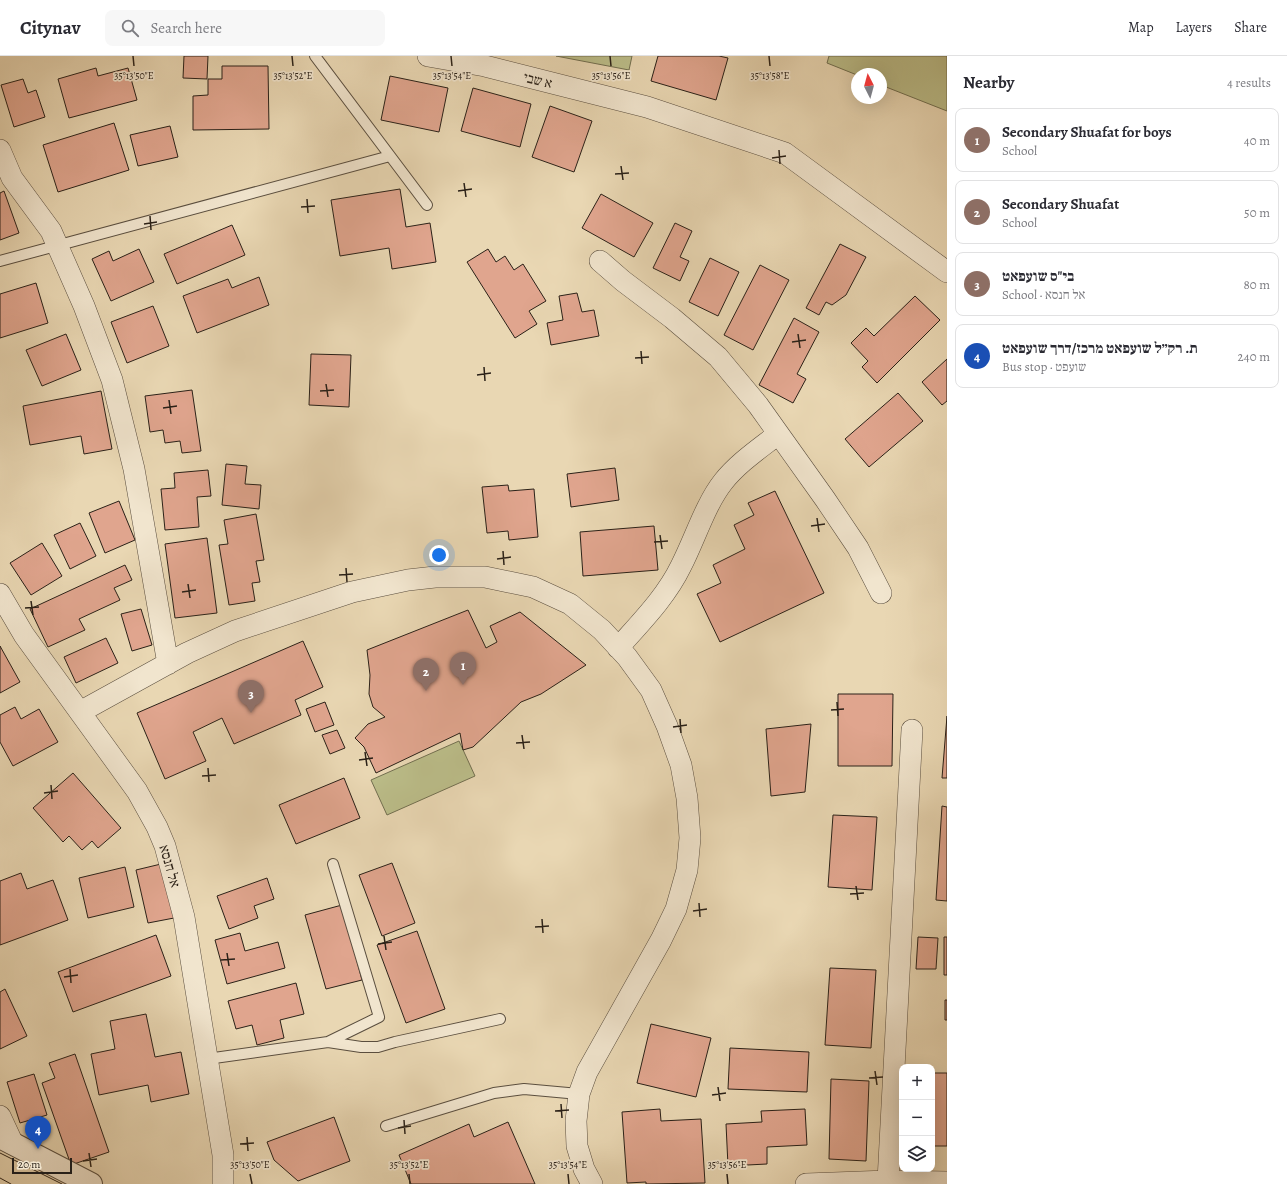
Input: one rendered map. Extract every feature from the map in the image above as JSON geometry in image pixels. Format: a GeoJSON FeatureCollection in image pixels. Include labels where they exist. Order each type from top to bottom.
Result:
{"type":"FeatureCollection","features":[{"type":"Feature","properties":{"kind":"street","name":"א שבי"},"geometry":{"type":"LineString","coordinates":[[428,56],[485,66],[647,107],[785,153],[947,272]]}},
{"type":"Feature","properties":{"kind":"street"},"geometry":{"type":"LineString","coordinates":[[0,150],[12,178],[51,231],[84,306],[112,380],[134,469],[168,664]]}},
{"type":"Feature","properties":{"kind":"street"},"geometry":{"type":"LineString","coordinates":[[600,261],[623,281],[672,318],[718,357],[758,405],[826,499],[858,548],[881,593]]}},
{"type":"Feature","properties":{"kind":"street"},"geometry":{"type":"LineString","coordinates":[[618,648],[661,599],[681,567],[712,499],[723,482],[743,461],[778,434]]}},
{"type":"Feature","properties":{"kind":"street"},"geometry":{"type":"LineString","coordinates":[[80,712],[187,653],[235,631],[352,592],[408,580],[434,577],[485,577],[533,587],[570,604],[602,630],[627,657],[651,690],[667,726],[681,765],[687,798],[690,838],[687,870],[676,909],[661,940],[587,1072],[579,1094],[576,1121],[577,1146],[584,1169],[592,1184]]}},
{"type":"Feature","properties":{"kind":"street","name":"אל חנסא"},"geometry":{"type":"LineString","coordinates":[[0,594],[24,635],[137,791],[157,827],[165,846],[184,916],[223,1155],[223,1184]]}},
{"type":"Feature","properties":{"kind":"street"},"geometry":{"type":"LineString","coordinates":[[888,1181],[912,730]]}},
{"type":"Feature","properties":{"kind":"street"},"geometry":{"type":"LineString","coordinates":[[0,1116],[7,1140],[92,1184]]}},
{"type":"Feature","properties":{"kind":"street"},"geometry":{"type":"LineString","coordinates":[[806,1184],[888,1181],[947,1182]]}},
{"type":"Feature","properties":{"kind":"lane"},"geometry":{"type":"LineString","coordinates":[[315,56],[427,205]]}},
{"type":"Feature","properties":{"kind":"lane"},"geometry":{"type":"LineString","coordinates":[[0,261],[390,156]]}},
{"type":"Feature","properties":{"kind":"lane"},"geometry":{"type":"LineString","coordinates":[[328,1042],[379,1017],[333,864]]}},
{"type":"Feature","properties":{"kind":"lane"},"geometry":{"type":"LineString","coordinates":[[207,1058],[328,1042],[361,1047],[378,1047],[500,1019]]}},
{"type":"Feature","properties":{"kind":"lane"},"geometry":{"type":"LineString","coordinates":[[386,1126],[494,1093],[524,1089],[579,1094]]}},
{"type":"Feature","properties":{"kind":"green space"},"geometry":{"type":"Polygon","coordinates":[[[556,56],[632,56],[629,70],[556,56]]]}},
{"type":"Feature","properties":{"kind":"green space"},"geometry":{"type":"Polygon","coordinates":[[[829,56],[947,56],[947,111],[887,87],[887,68],[851,68],[851,73],[827,63],[829,56]]]}},
{"type":"Feature","properties":{"kind":"green space"},"geometry":{"type":"Polygon","coordinates":[[[459,741],[475,776],[387,815],[371,780],[459,741]]]}},
{"type":"Feature","properties":{"kind":"building"},"geometry":{"type":"Polygon","coordinates":[[[184,56],[208,56],[207,79],[183,78],[184,56]]]}},
{"type":"Feature","properties":{"kind":"building"},"geometry":{"type":"Polygon","coordinates":[[[658,56],[719,56],[728,58],[716,100],[651,81],[658,56]]]}},
{"type":"Feature","properties":{"kind":"building"},"geometry":{"type":"Polygon","coordinates":[[[222,66],[268,66],[269,129],[193,130],[193,96],[208,95],[208,79],[222,79],[222,66]]]}},
{"type":"Feature","properties":{"kind":"building"},"geometry":{"type":"Polygon","coordinates":[[[96,68],[98,76],[128,68],[137,100],[69,118],[58,79],[96,68]]]}},
{"type":"Feature","properties":{"kind":"building"},"geometry":{"type":"Polygon","coordinates":[[[390,76],[448,88],[439,132],[381,120],[390,76]]]}},
{"type":"Feature","properties":{"kind":"building"},"geometry":{"type":"Polygon","coordinates":[[[23,79],[28,93],[36,90],[45,117],[14,127],[1,85],[23,79]]]}},
{"type":"Feature","properties":{"kind":"building"},"geometry":{"type":"Polygon","coordinates":[[[473,88],[531,104],[520,147],[461,131],[473,88]]]}},
{"type":"Feature","properties":{"kind":"building"},"geometry":{"type":"Polygon","coordinates":[[[550,106],[592,121],[574,172],[532,157],[550,106]]]}},
{"type":"Feature","properties":{"kind":"building"},"geometry":{"type":"Polygon","coordinates":[[[114,123],[129,170],[58,192],[43,145],[114,123]]]}},
{"type":"Feature","properties":{"kind":"building"},"geometry":{"type":"Polygon","coordinates":[[[170,126],[178,157],[138,166],[130,135],[170,126]]]}},
{"type":"Feature","properties":{"kind":"building"},"geometry":{"type":"Polygon","coordinates":[[[400,189],[406,227],[430,223],[436,262],[392,269],[389,248],[340,256],[331,200],[400,189]]]}},
{"type":"Feature","properties":{"kind":"building"},"geometry":{"type":"Polygon","coordinates":[[[4,191],[19,233],[0,240],[0,193],[4,191]]]}},
{"type":"Feature","properties":{"kind":"building"},"geometry":{"type":"Polygon","coordinates":[[[601,194],[653,223],[634,257],[582,228],[601,194]]]}},
{"type":"Feature","properties":{"kind":"building"},"geometry":{"type":"Polygon","coordinates":[[[675,223],[692,231],[680,257],[689,261],[680,281],[653,268],[675,223]]]}},
{"type":"Feature","properties":{"kind":"building"},"geometry":{"type":"Polygon","coordinates":[[[232,225],[245,255],[177,284],[164,254],[232,225]]]}},
{"type":"Feature","properties":{"kind":"building"},"geometry":{"type":"Polygon","coordinates":[[[840,244],[866,257],[846,295],[832,305],[826,302],[819,315],[806,308],[840,244]]]}},
{"type":"Feature","properties":{"kind":"building"},"geometry":{"type":"Polygon","coordinates":[[[139,249],[154,282],[111,301],[92,259],[109,251],[113,261],[139,249]]]}},
{"type":"Feature","properties":{"kind":"building"},"geometry":{"type":"Polygon","coordinates":[[[488,249],[496,262],[505,256],[514,270],[523,264],[546,301],[529,311],[537,324],[515,338],[467,262],[488,249]]]}},
{"type":"Feature","properties":{"kind":"building"},"geometry":{"type":"Polygon","coordinates":[[[710,258],[739,272],[718,316],[689,302],[710,258]]]}},
{"type":"Feature","properties":{"kind":"building"},"geometry":{"type":"Polygon","coordinates":[[[760,265],[789,280],[753,350],[724,335],[760,265]]]}},
{"type":"Feature","properties":{"kind":"building"},"geometry":{"type":"Polygon","coordinates":[[[259,277],[269,305],[197,333],[183,296],[228,279],[232,288],[259,277]]]}},
{"type":"Feature","properties":{"kind":"building"},"geometry":{"type":"Polygon","coordinates":[[[36,283],[48,323],[0,338],[0,294],[36,283]]]}},
{"type":"Feature","properties":{"kind":"building"},"geometry":{"type":"Polygon","coordinates":[[[577,293],[582,312],[594,310],[599,336],[551,345],[547,323],[563,320],[559,296],[577,293]]]}},
{"type":"Feature","properties":{"kind":"building"},"geometry":{"type":"Polygon","coordinates":[[[915,296],[940,320],[877,383],[862,367],[868,361],[851,343],[866,328],[874,336],[915,296]]]}},
{"type":"Feature","properties":{"kind":"building"},"geometry":{"type":"Polygon","coordinates":[[[153,306],[169,346],[127,363],[111,322],[153,306]]]}},
{"type":"Feature","properties":{"kind":"building"},"geometry":{"type":"Polygon","coordinates":[[[794,318],[819,332],[797,374],[806,379],[793,403],[759,385],[794,318]]]}},
{"type":"Feature","properties":{"kind":"building"},"geometry":{"type":"Polygon","coordinates":[[[66,334],[81,370],[42,386],[26,350],[66,334]]]}},
{"type":"Feature","properties":{"kind":"building"},"geometry":{"type":"Polygon","coordinates":[[[311,354],[351,355],[349,407],[309,405],[311,354]]]}},
{"type":"Feature","properties":{"kind":"building"},"geometry":{"type":"Polygon","coordinates":[[[947,359],[947,401],[942,405],[922,382],[947,359]]]}},
{"type":"Feature","properties":{"kind":"building"},"geometry":{"type":"Polygon","coordinates":[[[192,390],[201,451],[182,453],[180,441],[165,443],[163,430],[150,432],[145,396],[192,390]]]}},
{"type":"Feature","properties":{"kind":"building"},"geometry":{"type":"Polygon","coordinates":[[[101,391],[112,449],[84,454],[81,436],[30,445],[23,406],[101,391]]]}},
{"type":"Feature","properties":{"kind":"building"},"geometry":{"type":"Polygon","coordinates":[[[898,393],[923,421],[869,467],[845,439],[898,393]]]}},
{"type":"Feature","properties":{"kind":"building"},"geometry":{"type":"Polygon","coordinates":[[[226,464],[247,466],[245,484],[261,485],[259,509],[222,505],[226,464]]]}},
{"type":"Feature","properties":{"kind":"building"},"geometry":{"type":"Polygon","coordinates":[[[615,468],[619,500],[571,507],[567,474],[615,468]]]}},
{"type":"Feature","properties":{"kind":"building"},"geometry":{"type":"Polygon","coordinates":[[[208,470],[211,496],[197,497],[199,527],[165,530],[161,489],[175,488],[174,473],[208,470]]]}},
{"type":"Feature","properties":{"kind":"building"},"geometry":{"type":"Polygon","coordinates":[[[508,485],[509,491],[534,489],[538,537],[509,540],[508,531],[487,533],[482,487],[508,485]]]}},
{"type":"Feature","properties":{"kind":"building"},"geometry":{"type":"Polygon","coordinates":[[[775,491],[824,593],[720,642],[697,594],[721,583],[713,565],[745,549],[734,525],[754,515],[748,503],[775,491]]]}},
{"type":"Feature","properties":{"kind":"building"},"geometry":{"type":"Polygon","coordinates":[[[119,501],[135,540],[105,553],[89,513],[119,501]]]}},
{"type":"Feature","properties":{"kind":"building"},"geometry":{"type":"Polygon","coordinates":[[[256,514],[264,560],[256,561],[260,582],[252,583],[255,601],[229,605],[219,545],[228,544],[224,520],[256,514]]]}},
{"type":"Feature","properties":{"kind":"building"},"geometry":{"type":"Polygon","coordinates":[[[80,523],[96,556],[70,569],[54,535],[80,523]]]}},
{"type":"Feature","properties":{"kind":"building"},"geometry":{"type":"Polygon","coordinates":[[[654,526],[658,570],[583,576],[580,532],[654,526]]]}},
{"type":"Feature","properties":{"kind":"building"},"geometry":{"type":"Polygon","coordinates":[[[207,538],[217,613],[175,618],[165,544],[207,538]]]}},
{"type":"Feature","properties":{"kind":"building"},"geometry":{"type":"Polygon","coordinates":[[[42,543],[62,576],[31,595],[10,563],[42,543]]]}},
{"type":"Feature","properties":{"kind":"building"},"geometry":{"type":"Polygon","coordinates":[[[125,565],[132,580],[114,588],[120,600],[79,619],[85,630],[48,647],[30,609],[125,565]]]}},
{"type":"Feature","properties":{"kind":"building"},"geometry":{"type":"Polygon","coordinates":[[[141,609],[152,645],[132,651],[121,614],[141,609]]]}},
{"type":"Feature","properties":{"kind":"building"},"geometry":{"type":"Polygon","coordinates":[[[468,610],[486,648],[497,642],[490,626],[520,612],[586,665],[541,694],[521,702],[473,747],[463,750],[460,733],[376,773],[364,747],[355,738],[368,724],[385,717],[373,707],[369,694],[370,675],[367,650],[468,610]]]}},
{"type":"Feature","properties":{"kind":"building"},"geometry":{"type":"Polygon","coordinates":[[[106,638],[118,663],[76,683],[64,657],[106,638]]]}},
{"type":"Feature","properties":{"kind":"building"},"geometry":{"type":"Polygon","coordinates":[[[303,641],[323,687],[295,700],[301,715],[234,744],[222,718],[193,732],[206,761],[165,779],[137,713],[303,641]]]}},
{"type":"Feature","properties":{"kind":"building"},"geometry":{"type":"Polygon","coordinates":[[[0,646],[20,682],[0,693],[0,646]]]}},
{"type":"Feature","properties":{"kind":"building"},"geometry":{"type":"Polygon","coordinates":[[[838,694],[893,694],[892,766],[838,766],[838,694]]]}},
{"type":"Feature","properties":{"kind":"building"},"geometry":{"type":"Polygon","coordinates":[[[325,702],[334,725],[315,732],[306,709],[325,702]]]}},
{"type":"Feature","properties":{"kind":"building"},"geometry":{"type":"Polygon","coordinates":[[[15,707],[21,719],[39,709],[58,742],[13,766],[0,742],[0,715],[15,707]]]}},
{"type":"Feature","properties":{"kind":"building"},"geometry":{"type":"Polygon","coordinates":[[[947,716],[947,778],[942,778],[947,716]]]}},
{"type":"Feature","properties":{"kind":"building"},"geometry":{"type":"Polygon","coordinates":[[[811,724],[805,792],[771,796],[766,729],[811,724]]]}},
{"type":"Feature","properties":{"kind":"building"},"geometry":{"type":"Polygon","coordinates":[[[337,730],[345,748],[330,754],[322,735],[337,730]]]}},
{"type":"Feature","properties":{"kind":"building"},"geometry":{"type":"Polygon","coordinates":[[[73,773],[121,828],[98,848],[92,841],[82,850],[69,836],[63,842],[33,808],[73,773]]]}},
{"type":"Feature","properties":{"kind":"building"},"geometry":{"type":"Polygon","coordinates":[[[344,778],[360,818],[296,844],[279,805],[344,778]]]}},
{"type":"Feature","properties":{"kind":"building"},"geometry":{"type":"Polygon","coordinates":[[[942,806],[947,807],[947,901],[936,900],[942,806]]]}},
{"type":"Feature","properties":{"kind":"building"},"geometry":{"type":"Polygon","coordinates":[[[833,815],[877,817],[872,890],[828,887],[833,815]]]}},
{"type":"Feature","properties":{"kind":"building"},"geometry":{"type":"Polygon","coordinates":[[[392,863],[415,923],[382,936],[359,875],[392,863]]]}},
{"type":"Feature","properties":{"kind":"building"},"geometry":{"type":"Polygon","coordinates":[[[161,864],[174,918],[148,923],[136,870],[161,864]]]}},
{"type":"Feature","properties":{"kind":"building"},"geometry":{"type":"Polygon","coordinates":[[[125,867],[134,907],[88,918],[79,878],[125,867]]]}},
{"type":"Feature","properties":{"kind":"building"},"geometry":{"type":"Polygon","coordinates":[[[21,873],[27,889],[53,880],[68,920],[0,945],[0,881],[21,873]]]}},
{"type":"Feature","properties":{"kind":"building"},"geometry":{"type":"Polygon","coordinates":[[[267,878],[274,899],[254,906],[258,918],[229,929],[217,896],[267,878]]]}},
{"type":"Feature","properties":{"kind":"building"},"geometry":{"type":"Polygon","coordinates":[[[342,905],[362,980],[326,989],[305,915],[342,905]]]}},
{"type":"Feature","properties":{"kind":"building"},"geometry":{"type":"Polygon","coordinates":[[[417,931],[445,1009],[406,1023],[377,945],[417,931]]]}},
{"type":"Feature","properties":{"kind":"building"},"geometry":{"type":"Polygon","coordinates":[[[240,933],[245,951],[278,942],[285,968],[227,984],[215,940],[240,933]]]}},
{"type":"Feature","properties":{"kind":"building"},"geometry":{"type":"Polygon","coordinates":[[[156,935],[171,976],[73,1012],[58,972],[156,935]]]}},
{"type":"Feature","properties":{"kind":"building"},"geometry":{"type":"Polygon","coordinates":[[[918,937],[938,938],[936,969],[916,969],[918,937]]]}},
{"type":"Feature","properties":{"kind":"building"},"geometry":{"type":"Polygon","coordinates":[[[944,937],[947,937],[947,975],[944,975],[944,937]]]}},
{"type":"Feature","properties":{"kind":"building"},"geometry":{"type":"Polygon","coordinates":[[[830,968],[876,970],[871,1048],[825,1045],[830,968]]]}},
{"type":"Feature","properties":{"kind":"building"},"geometry":{"type":"Polygon","coordinates":[[[296,983],[304,1014],[280,1020],[284,1038],[257,1045],[252,1025],[236,1029],[228,1001],[296,983]]]}},
{"type":"Feature","properties":{"kind":"building"},"geometry":{"type":"Polygon","coordinates":[[[5,989],[27,1036],[0,1049],[0,992],[5,989]]]}},
{"type":"Feature","properties":{"kind":"building"},"geometry":{"type":"Polygon","coordinates":[[[945,1000],[947,1000],[947,1020],[945,1020],[945,1000]]]}},
{"type":"Feature","properties":{"kind":"building"},"geometry":{"type":"Polygon","coordinates":[[[146,1014],[155,1057],[181,1052],[189,1094],[151,1102],[148,1085],[99,1095],[91,1054],[115,1049],[110,1021],[146,1014]]]}},
{"type":"Feature","properties":{"kind":"building"},"geometry":{"type":"Polygon","coordinates":[[[651,1024],[711,1038],[696,1097],[637,1083],[651,1024]]]}},
{"type":"Feature","properties":{"kind":"building"},"geometry":{"type":"Polygon","coordinates":[[[730,1048],[809,1052],[807,1092],[728,1089],[730,1048]]]}},
{"type":"Feature","properties":{"kind":"building"},"geometry":{"type":"Polygon","coordinates":[[[75,1054],[109,1152],[71,1165],[42,1083],[55,1078],[49,1063],[75,1054]]]}},
{"type":"Feature","properties":{"kind":"building"},"geometry":{"type":"Polygon","coordinates":[[[935,1073],[947,1073],[947,1146],[935,1146],[935,1073]]]}},
{"type":"Feature","properties":{"kind":"building"},"geometry":{"type":"Polygon","coordinates":[[[34,1074],[47,1115],[20,1123],[7,1082],[34,1074]]]}},
{"type":"Feature","properties":{"kind":"building"},"geometry":{"type":"Polygon","coordinates":[[[831,1079],[869,1081],[866,1161],[829,1159],[831,1079]]]}},
{"type":"Feature","properties":{"kind":"building"},"geometry":{"type":"Polygon","coordinates":[[[660,1109],[661,1121],[701,1119],[705,1183],[627,1183],[622,1112],[660,1109]]]}},
{"type":"Feature","properties":{"kind":"building"},"geometry":{"type":"Polygon","coordinates":[[[805,1109],[807,1145],[767,1147],[767,1164],[728,1166],[726,1124],[762,1122],[761,1111],[805,1109]]]}},
{"type":"Feature","properties":{"kind":"building"},"geometry":{"type":"Polygon","coordinates":[[[334,1117],[350,1161],[298,1181],[274,1160],[267,1142],[334,1117]]]}},
{"type":"Feature","properties":{"kind":"building"},"geometry":{"type":"Polygon","coordinates":[[[508,1122],[535,1184],[411,1184],[399,1155],[469,1124],[474,1137],[508,1122]]]}},
{"type":"Feature","properties":{"kind":"tram line"},"geometry":{"type":"LineString","coordinates":[[0,1153],[62,1184]]}},
{"type":"Feature","properties":{"kind":"tram line"},"geometry":{"type":"LineString","coordinates":[[0,1178],[11,1184]]}},
{"type":"Feature","properties":{"kind":"place","name":"Secondary Shuafat for boys"},"geometry":{"type":"Point","coordinates":[463,685]}},
{"type":"Feature","properties":{"kind":"place","name":"Secondary Shuafat"},"geometry":{"type":"Point","coordinates":[426,691]}},
{"type":"Feature","properties":{"kind":"place","name":"בי\"ס שועפאט"},"geometry":{"type":"Point","coordinates":[251,713]}},
{"type":"Feature","properties":{"kind":"place","name":"ת. רק״ל שועפאט מרכז/דרך שועפאט"},"geometry":{"type":"Point","coordinates":[38,1149]}}]}
